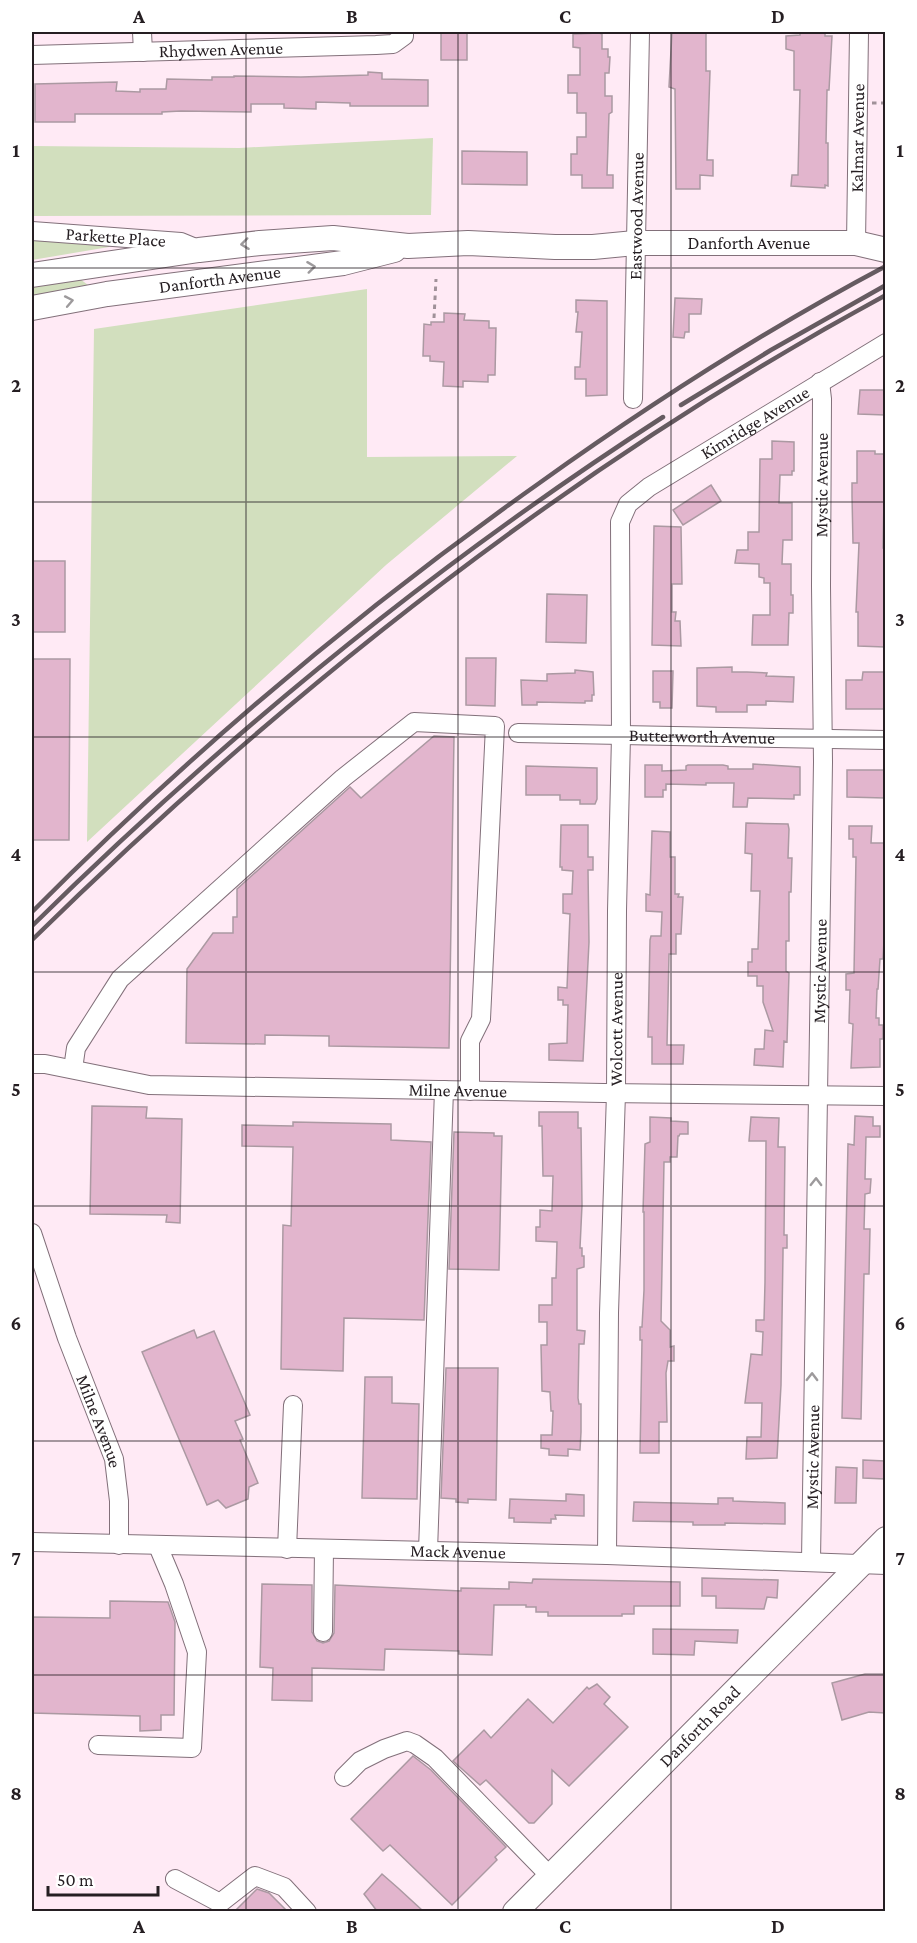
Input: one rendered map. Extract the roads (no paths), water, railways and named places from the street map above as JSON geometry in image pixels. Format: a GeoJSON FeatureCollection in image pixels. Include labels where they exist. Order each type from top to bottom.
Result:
{"type":"FeatureCollection","features":[{"type":"Feature","properties":{"kind":"main road","name":"Danforth Avenue"},"geometry":{"type":"LineString","coordinates":[[32,275],[199,250],[333,238],[408,246],[468,243],[508,235],[595,237],[635,243],[859,243],[885,240]]}},
{"type":"Feature","properties":{"kind":"main road","name":"Danforth Avenue"},"geometry":{"type":"LineString","coordinates":[[859,243],[885,250]]}},
{"type":"Feature","properties":{"kind":"main road","name":"Danforth Avenue"},"geometry":{"type":"LineString","coordinates":[[32,308],[107,294],[343,263],[408,246]]}},
{"type":"Feature","properties":{"kind":"main road"},"geometry":{"type":"LineString","coordinates":[[77,268],[107,294],[118,275],[162,255]]}},
{"type":"Feature","properties":{"kind":"main road","name":"Danforth Road"},"geometry":{"type":"LineString","coordinates":[[515,1911],[885,1539]]}},
{"type":"Feature","properties":{"kind":"street"},"geometry":{"type":"LineString","coordinates":[[142,32],[143,52]]}},
{"type":"Feature","properties":{"kind":"street","name":"Rhydwen Avenue"},"geometry":{"type":"LineString","coordinates":[[32,55],[393,44],[404,36],[404,32]]}},
{"type":"Feature","properties":{"kind":"street","name":"Eastwood Avenue"},"geometry":{"type":"LineString","coordinates":[[633,399],[640,32]]}},
{"type":"Feature","properties":{"kind":"street","name":"Kalmar Avenue"},"geometry":{"type":"LineString","coordinates":[[859,32],[859,243]]}},
{"type":"Feature","properties":{"kind":"street","name":"Parkette Place"},"geometry":{"type":"LineString","coordinates":[[32,231],[181,242],[199,250]]}},
{"type":"Feature","properties":{"kind":"street","name":"Kimridge Avenue"},"geometry":{"type":"LineString","coordinates":[[628,504],[667,475],[885,343]]}},
{"type":"Feature","properties":{"kind":"street","name":"Mystic Avenue"},"geometry":{"type":"LineString","coordinates":[[810,1561],[822,739],[822,399],[820,382]]}},
{"type":"Feature","properties":{"kind":"street","name":"Wolcott Avenue"},"geometry":{"type":"LineString","coordinates":[[607,1555],[609,1312],[616,1093],[621,736],[620,522],[628,504]]}},
{"type":"Feature","properties":{"kind":"street"},"geometry":{"type":"LineString","coordinates":[[73,1069],[76,1048],[120,980],[343,778],[414,722],[495,726],[481,1019],[470,1041],[470,1091]]}},
{"type":"Feature","properties":{"kind":"street","name":"Butterworth Avenue"},"geometry":{"type":"LineString","coordinates":[[518,733],[885,740]]}},
{"type":"Feature","properties":{"kind":"street","name":"Milne Avenue"},"geometry":{"type":"LineString","coordinates":[[32,1064],[45,1064],[149,1084],[885,1096]]}},
{"type":"Feature","properties":{"kind":"street"},"geometry":{"type":"LineString","coordinates":[[429,1551],[444,1090]]}},
{"type":"Feature","properties":{"kind":"street","name":"Milne Avenue"},"geometry":{"type":"LineString","coordinates":[[32,1233],[67,1338],[114,1459],[119,1501],[119,1545]]}},
{"type":"Feature","properties":{"kind":"street"},"geometry":{"type":"LineString","coordinates":[[287,1549],[292,1406]]}},
{"type":"Feature","properties":{"kind":"street","name":"Mack Avenue"},"geometry":{"type":"LineString","coordinates":[[32,1542],[607,1555],[885,1565]]}},
{"type":"Feature","properties":{"kind":"street"},"geometry":{"type":"LineString","coordinates":[[98,1745],[192,1748],[197,1652],[174,1584],[158,1546]]}},
{"type":"Feature","properties":{"kind":"street"},"geometry":{"type":"LineString","coordinates":[[323,1632],[324,1549]]}},
{"type":"Feature","properties":{"kind":"street"},"geometry":{"type":"LineString","coordinates":[[344,1777],[360,1761],[384,1749],[407,1741],[415,1744],[435,1758],[549,1875]]}},
{"type":"Feature","properties":{"kind":"street"},"geometry":{"type":"LineString","coordinates":[[175,1879],[220,1903],[255,1876],[284,1887],[307,1911]]}},
{"type":"Feature","properties":{"kind":"railway"},"geometry":{"type":"LineString","coordinates":[[32,912],[151,797],[213,741],[339,634],[471,533],[580,454],[665,397],[752,342],[886,266]]}},
{"type":"Feature","properties":{"kind":"railway"},"geometry":{"type":"LineString","coordinates":[[681,405],[771,350],[886,285]]}},
{"type":"Feature","properties":{"kind":"railway"},"geometry":{"type":"LineString","coordinates":[[32,940],[229,758],[331,671],[436,588],[544,508],[655,433],[769,362],[886,295]]}},
{"type":"Feature","properties":{"kind":"railway"},"geometry":{"type":"LineString","coordinates":[[32,926],[180,787],[334,655],[495,532],[578,473],[663,417]]}}]}
